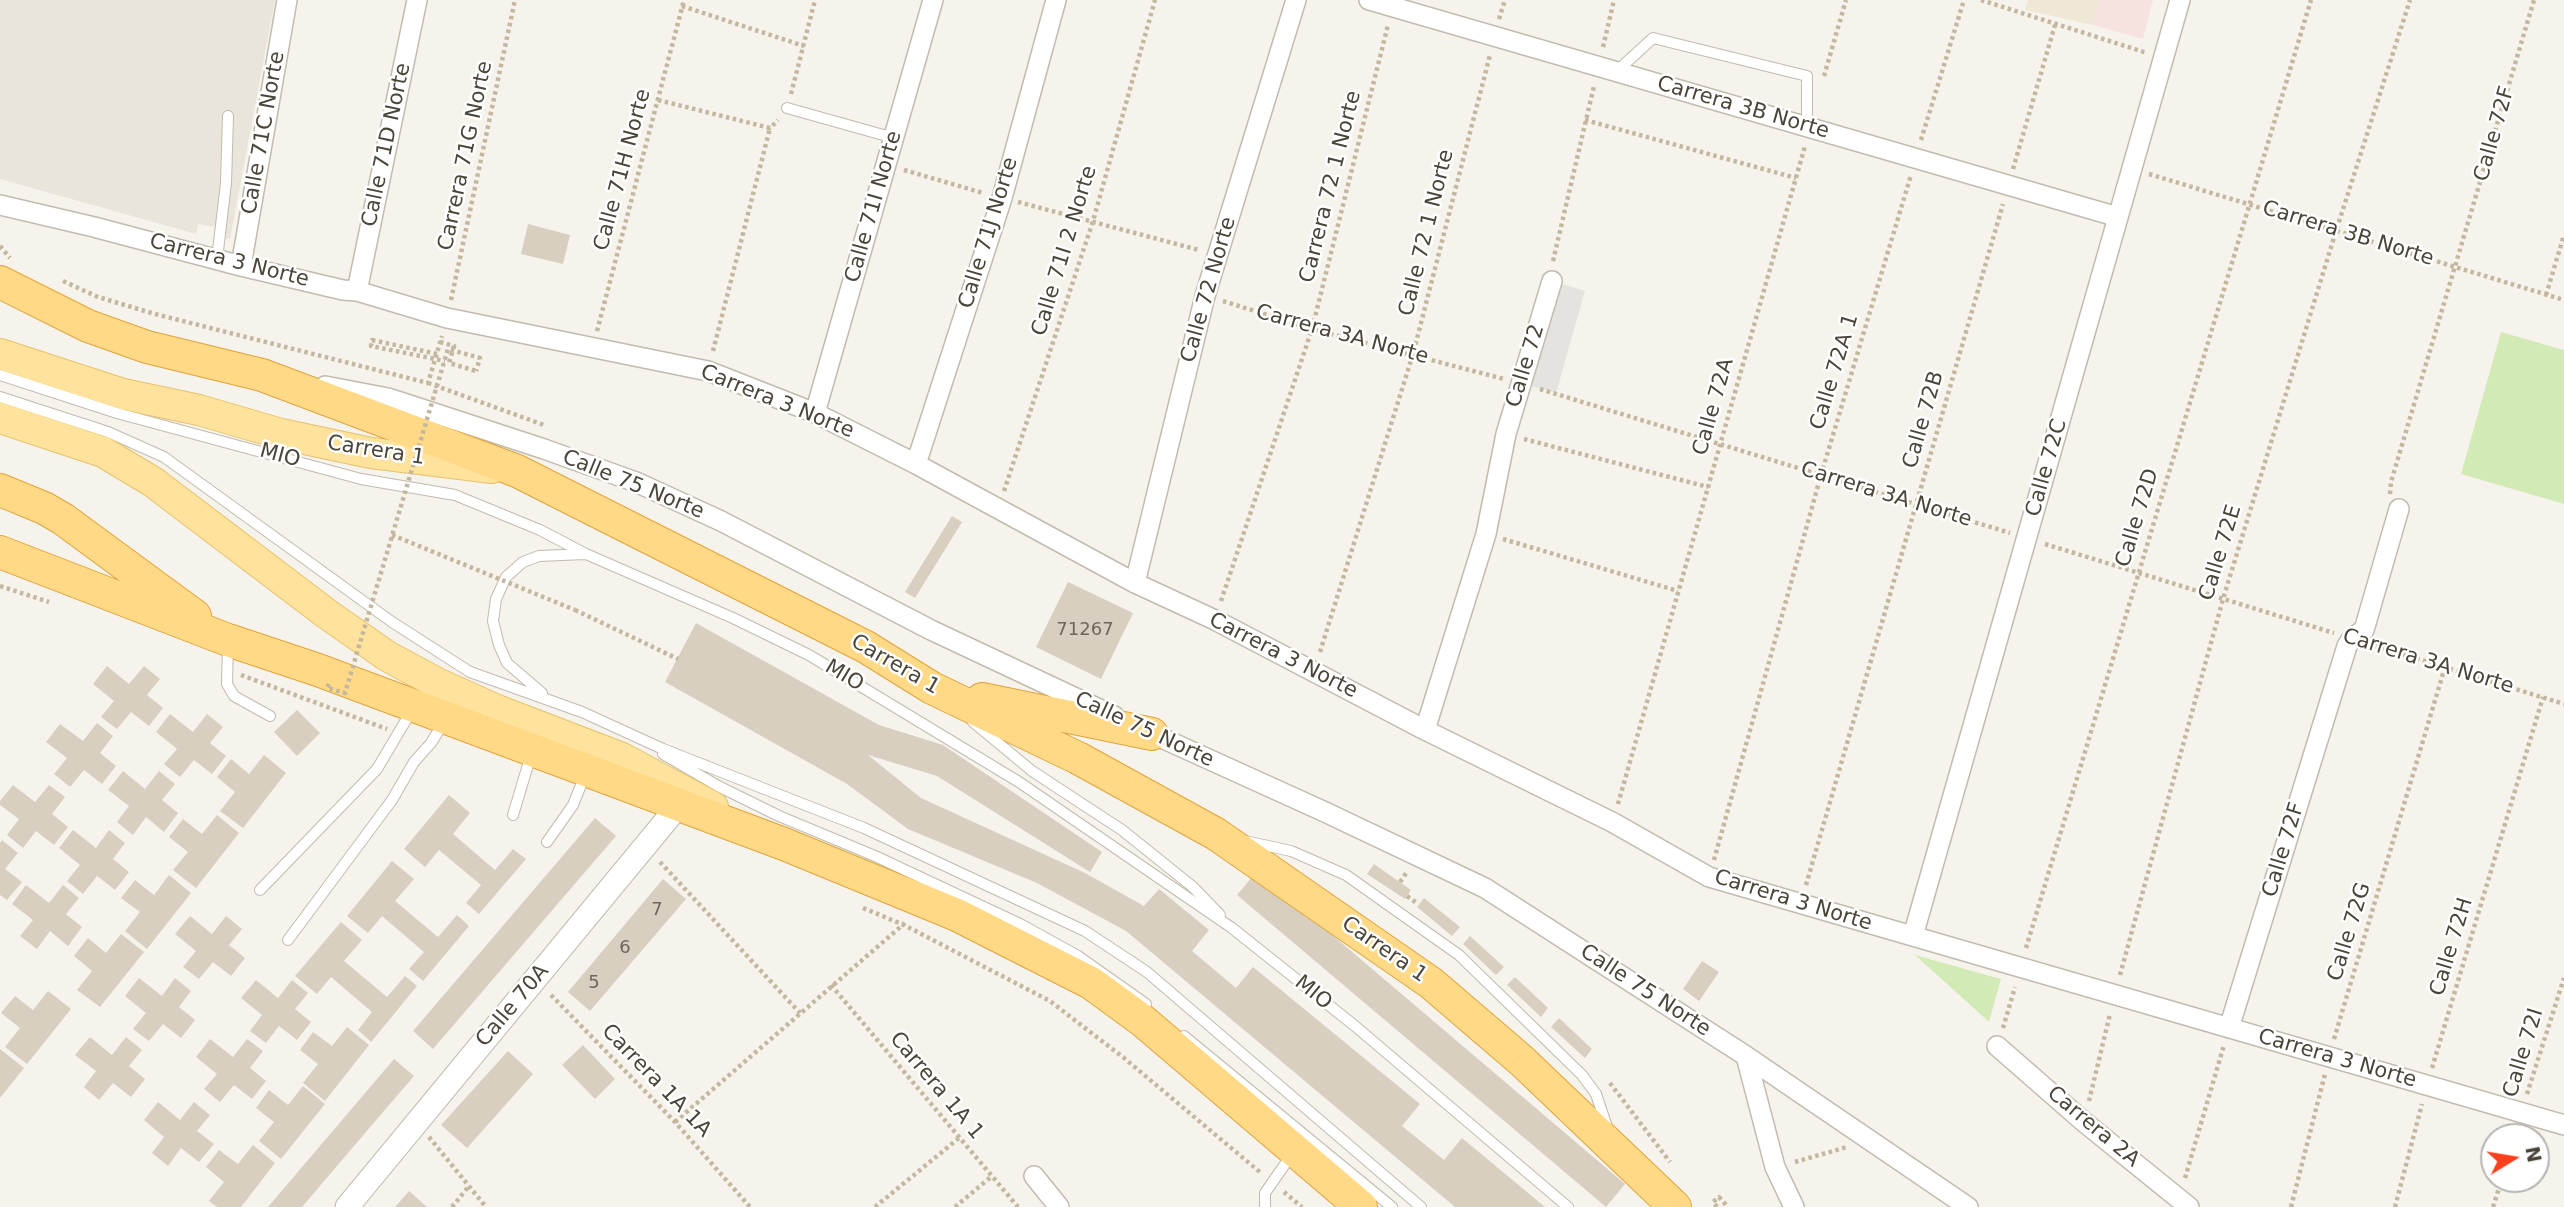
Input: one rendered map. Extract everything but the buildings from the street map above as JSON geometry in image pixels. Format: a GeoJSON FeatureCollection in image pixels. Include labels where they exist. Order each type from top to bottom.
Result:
{"type":"FeatureCollection","features":[{"type":"Feature","properties":{"kind":"highway"},"geometry":{"type":"LineString","coordinates":[[11,273],[63,314]]}},
{"type":"Feature","properties":{"kind":"highway"},"geometry":{"type":"LineString","coordinates":[[0,293],[147,347],[262,375],[517,471]]}},
{"type":"Feature","properties":{"kind":"highway","name":"Carrera 1"},"geometry":{"type":"LineString","coordinates":[[517,471],[866,647],[932,688],[1078,758],[1216,834],[1432,983],[1522,1061],[1675,1207]]}},
{"type":"Feature","properties":{"kind":"highway"},"geometry":{"type":"LineString","coordinates":[[0,490],[63,519],[228,655]]}},
{"type":"Feature","properties":{"kind":"highway"},"geometry":{"type":"LineString","coordinates":[[0,552],[228,655],[318,670],[586,772],[784,844],[931,893],[1091,984],[1143,1021],[1359,1204]]}},
{"type":"Feature","properties":{"kind":"highway"},"geometry":{"type":"LineString","coordinates":[[932,688],[1152,734]]}},
{"type":"Feature","properties":{"kind":"main road","name":"Carrera 1"},"geometry":{"type":"LineString","coordinates":[[0,354],[120,403],[199,410],[281,434],[371,453],[517,471]]}},
{"type":"Feature","properties":{"kind":"main road"},"geometry":{"type":"LineString","coordinates":[[0,418],[106,442],[153,482],[387,656],[437,683],[497,710],[622,758],[784,844]]}},
{"type":"Feature","properties":{"kind":"street","name":"Calle 71C Norte"},"geometry":{"type":"LineString","coordinates":[[241,266],[287,0]]}},
{"type":"Feature","properties":{"kind":"street","name":"Calle 71D Norte"},"geometry":{"type":"LineString","coordinates":[[357,291],[417,0]]}},
{"type":"Feature","properties":{"kind":"street","name":"Calle 71I Norte"},"geometry":{"type":"LineString","coordinates":[[816,413],[933,0]]}},
{"type":"Feature","properties":{"kind":"street","name":"Calle 71J Norte"},"geometry":{"type":"LineString","coordinates":[[916,464],[1002,198],[1056,0]]}},
{"type":"Feature","properties":{"kind":"street","name":"Calle 72 Norte"},"geometry":{"type":"LineString","coordinates":[[1135,583],[1205,296],[1296,0]]}},
{"type":"Feature","properties":{"kind":"street","name":"Carrera 3B Norte"},"geometry":{"type":"LineString","coordinates":[[1368,0],[2118,217]]}},
{"type":"Feature","properties":{"kind":"street","name":"Calle 72C"},"geometry":{"type":"LineString","coordinates":[[1913,936],[2180,0]]}},
{"type":"Feature","properties":{"kind":"street","name":"Carrera 3 Norte"},"geometry":{"type":"LineString","coordinates":[[0,205],[241,266],[357,291],[447,318],[708,371],[816,413],[1135,583],[1214,620],[1426,730],[1612,822],[1709,877],[2564,1125]]}},
{"type":"Feature","properties":{"kind":"street","name":"Calle 72"},"geometry":{"type":"LineString","coordinates":[[1426,730],[1486,534],[1506,434],[1552,281]]}},
{"type":"Feature","properties":{"kind":"street","name":"Calle 75 Norte"},"geometry":{"type":"LineString","coordinates":[[262,375],[388,398],[636,482],[721,521],[931,630],[1485,888],[1746,1056],[1968,1207]]}},
{"type":"Feature","properties":{"kind":"street","name":"Calle 72F"},"geometry":{"type":"LineString","coordinates":[[2229,1028],[2347,646],[2352,638],[2364,630],[2399,509]]}},
{"type":"Feature","properties":{"kind":"street","name":"Calle 70A"},"geometry":{"type":"LineString","coordinates":[[347,1207],[679,805]]}},
{"type":"Feature","properties":{"kind":"street","name":"Carrera 2A"},"geometry":{"type":"LineString","coordinates":[[1997,1046],[2084,1122],[2183,1202]]}},
{"type":"Feature","properties":{"kind":"street"},"geometry":{"type":"LineString","coordinates":[[1746,1056],[1775,1167],[1794,1207]]}},
{"type":"Feature","properties":{"kind":"street"},"geometry":{"type":"LineString","coordinates":[[1034,1176],[1059,1207]]}},
{"type":"Feature","properties":{"kind":"lane"},"geometry":{"type":"LineString","coordinates":[[1608,69],[1653,38],[1807,76],[1809,127]]}},
{"type":"Feature","properties":{"kind":"lane"},"geometry":{"type":"LineString","coordinates":[[787,108],[894,138]]}},
{"type":"Feature","properties":{"kind":"lane"},"geometry":{"type":"LineString","coordinates":[[216,259],[226,183],[228,116]]}},
{"type":"Feature","properties":{"kind":"lane","name":"MIO"},"geometry":{"type":"LineString","coordinates":[[0,375],[120,403],[361,479],[455,495],[540,530],[586,554],[733,618],[809,655],[1019,782],[1232,928],[1355,1026],[1568,1207]]}},
{"type":"Feature","properties":{"kind":"lane"},"geometry":{"type":"LineString","coordinates":[[0,397],[106,442],[164,457],[382,615],[470,672],[582,712],[718,786],[931,893],[1020,924],[1079,956],[1151,1009]]}},
{"type":"Feature","properties":{"kind":"lane"},"geometry":{"type":"LineString","coordinates":[[551,700],[507,663],[499,645],[494,621],[496,599],[506,577],[523,562],[539,556],[586,554]]}},
{"type":"Feature","properties":{"kind":"lane"},"geometry":{"type":"LineString","coordinates":[[228,655],[226,676],[234,696],[270,716]]}},
{"type":"Feature","properties":{"kind":"lane"},"geometry":{"type":"LineString","coordinates":[[932,688],[1032,771],[1122,830],[1193,887],[1232,928]]}},
{"type":"Feature","properties":{"kind":"lane"},"geometry":{"type":"LineString","coordinates":[[260,890],[377,769],[414,706]]}},
{"type":"Feature","properties":{"kind":"lane"},"geometry":{"type":"LineString","coordinates":[[288,940],[392,800],[414,762],[447,719]]}},
{"type":"Feature","properties":{"kind":"lane"},"geometry":{"type":"LineString","coordinates":[[617,729],[864,828],[1085,931],[1147,972],[1422,1207]]}},
{"type":"Feature","properties":{"kind":"lane"},"geometry":{"type":"LineString","coordinates":[[513,815],[532,751]]}},
{"type":"Feature","properties":{"kind":"lane"},"geometry":{"type":"LineString","coordinates":[[547,842],[579,793],[586,772]]}},
{"type":"Feature","properties":{"kind":"lane"},"geometry":{"type":"LineString","coordinates":[[1171,1025],[1392,1207]]}},
{"type":"Feature","properties":{"kind":"lane"},"geometry":{"type":"LineString","coordinates":[[1265,1207],[1265,1193],[1271,1181],[1295,1151]]}},
{"type":"Feature","properties":{"kind":"path","name":"Carrera 71G Norte"},"geometry":{"type":"LineString","coordinates":[[61,280],[98,297],[155,314],[428,383],[447,318],[515,0]]}},
{"type":"Feature","properties":{"kind":"path"},"geometry":{"type":"LineString","coordinates":[[708,371],[770,128],[787,108],[815,0]]}},
{"type":"Feature","properties":{"kind":"path","name":"Calle 71I 2 Norte"},"geometry":{"type":"LineString","coordinates":[[998,510],[1093,221],[1155,0]]}},
{"type":"Feature","properties":{"kind":"path","name":"Calle 72 1 Norte"},"geometry":{"type":"LineString","coordinates":[[1314,673],[1413,354],[1505,0]]}},
{"type":"Feature","properties":{"kind":"path"},"geometry":{"type":"LineString","coordinates":[[1552,281],[1553,261],[1585,120],[1608,69],[1614,0]]}},
{"type":"Feature","properties":{"kind":"path"},"geometry":{"type":"LineString","coordinates":[[1823,80],[1846,0]]}},
{"type":"Feature","properties":{"kind":"path","name":"Calle 72A 1"},"geometry":{"type":"LineString","coordinates":[[1709,877],[1821,475],[1964,0]]}},
{"type":"Feature","properties":{"kind":"path"},"geometry":{"type":"LineString","coordinates":[[1981,0],[2164,57]]}},
{"type":"Feature","properties":{"kind":"path","name":"Calle 72D"},"geometry":{"type":"LineString","coordinates":[[1997,1046],[2311,0]]}},
{"type":"Feature","properties":{"kind":"path","name":"Calle 72E"},"geometry":{"type":"LineString","coordinates":[[2084,1122],[2115,995],[2223,599],[2410,0]]}},
{"type":"Feature","properties":{"kind":"path","name":"Calle 72F"},"geometry":{"type":"LineString","coordinates":[[2399,509],[2390,494],[2391,482],[2534,0]]}},
{"type":"Feature","properties":{"kind":"path"},"geometry":{"type":"LineString","coordinates":[[683,3],[804,46]]}},
{"type":"Feature","properties":{"kind":"path","name":"Calle 71H Norte"},"geometry":{"type":"LineString","coordinates":[[593,347],[683,3]]}},
{"type":"Feature","properties":{"kind":"path","name":"Carrera 72 1 Norte"},"geometry":{"type":"LineString","coordinates":[[1214,620],[1312,329],[1392,7]]}},
{"type":"Feature","properties":{"kind":"path","name":"Calle 72B"},"geometry":{"type":"LineString","coordinates":[[1801,904],[2055,25]]}},
{"type":"Feature","properties":{"kind":"path"},"geometry":{"type":"LineString","coordinates":[[657,100],[770,128]]}},
{"type":"Feature","properties":{"kind":"path"},"geometry":{"type":"LineString","coordinates":[[1585,120],[1796,178]]}},
{"type":"Feature","properties":{"kind":"path","name":"Calle 72A"},"geometry":{"type":"LineString","coordinates":[[1612,822],[1809,127]]}},
{"type":"Feature","properties":{"kind":"path"},"geometry":{"type":"LineString","coordinates":[[886,165],[1218,255]]}},
{"type":"Feature","properties":{"kind":"path","name":"Carrera 3B Norte"},"geometry":{"type":"LineString","coordinates":[[2132,169],[2564,300]]}},
{"type":"Feature","properties":{"kind":"path"},"geometry":{"type":"LineString","coordinates":[[2546,295],[2564,235]]}},
{"type":"Feature","properties":{"kind":"path"},"geometry":{"type":"LineString","coordinates":[[0,246],[10,258],[11,273]]}},
{"type":"Feature","properties":{"kind":"path","name":"Carrera 3A Norte"},"geometry":{"type":"LineString","coordinates":[[1205,296],[1312,329],[1521,383],[2564,704]]}},
{"type":"Feature","properties":{"kind":"path"},"geometry":{"type":"LineString","coordinates":[[437,354],[372,340],[371,346],[445,360]]}},
{"type":"Feature","properties":{"kind":"path"},"geometry":{"type":"LineString","coordinates":[[328,684],[327,688],[345,693],[448,348],[480,358],[476,372],[449,363],[454,346],[440,342]]}},
{"type":"Feature","properties":{"kind":"path"},"geometry":{"type":"LineString","coordinates":[[1506,434],[1708,488]]}},
{"type":"Feature","properties":{"kind":"path"},"geometry":{"type":"LineString","coordinates":[[1486,534],[1678,591]]}},
{"type":"Feature","properties":{"kind":"path"},"geometry":{"type":"LineString","coordinates":[[392,535],[575,610],[678,659]]}},
{"type":"Feature","properties":{"kind":"path"},"geometry":{"type":"LineString","coordinates":[[0,586],[55,604]]}},
{"type":"Feature","properties":{"kind":"path"},"geometry":{"type":"LineString","coordinates":[[228,655],[398,733]]}},
{"type":"Feature","properties":{"kind":"path","name":"Calle 72G"},"geometry":{"type":"LineString","coordinates":[[2291,1207],[2329,1057],[2445,667]]}},
{"type":"Feature","properties":{"kind":"path","name":"Calle 72H"},"geometry":{"type":"LineString","coordinates":[[2395,1207],[2427,1085],[2543,697]]}},
{"type":"Feature","properties":{"kind":"path"},"geometry":{"type":"LineString","coordinates":[[646,847],[800,1013]]}},
{"type":"Feature","properties":{"kind":"path"},"geometry":{"type":"LineString","coordinates":[[676,1122],[831,985],[904,925],[931,893]]}},
{"type":"Feature","properties":{"kind":"path"},"geometry":{"type":"LineString","coordinates":[[1407,896],[1419,905]]}},
{"type":"Feature","properties":{"kind":"path"},"geometry":{"type":"LineString","coordinates":[[853,904],[904,925],[1051,1001],[1124,1058],[1302,1207]]}},
{"type":"Feature","properties":{"kind":"path","name":"Calle 72I"},"geometry":{"type":"LineString","coordinates":[[2522,1112],[2564,978]]}},
{"type":"Feature","properties":{"kind":"path","name":"Carrera 1A 1A"},"geometry":{"type":"LineString","coordinates":[[536,979],[676,1122],[750,1207]]}},
{"type":"Feature","properties":{"kind":"path","name":"Carrera 1A 1"},"geometry":{"type":"LineString","coordinates":[[831,985],[1018,1207]]}},
{"type":"Feature","properties":{"kind":"path"},"geometry":{"type":"LineString","coordinates":[[2183,1202],[2186,1175],[2229,1028]]}},
{"type":"Feature","properties":{"kind":"path"},"geometry":{"type":"LineString","coordinates":[[1605,1076],[1676,1171]]}},
{"type":"Feature","properties":{"kind":"path"},"geometry":{"type":"LineString","coordinates":[[418,1123],[486,1207]]}},
{"type":"Feature","properties":{"kind":"path"},"geometry":{"type":"LineString","coordinates":[[875,1207],[959,1139]]}},
{"type":"Feature","properties":{"kind":"path"},"geometry":{"type":"LineString","coordinates":[[955,1207],[992,1176]]}},
{"type":"Feature","properties":{"kind":"path"},"geometry":{"type":"LineString","coordinates":[[452,1207],[470,1186]]}},
{"type":"Feature","properties":{"kind":"path"},"geometry":{"type":"LineString","coordinates":[[1717,1207],[1713,1202],[1719,1197],[1728,1207]]}},
{"type":"Feature","properties":{"kind":"shaded area"},"geometry":{"type":"Polygon","coordinates":[[[0,0],[275,0],[230,239],[222,237],[223,228],[198,224],[196,234],[0,179],[0,0]]]}},
{"type":"Feature","properties":{"kind":"shaded area"},"geometry":{"type":"Polygon","coordinates":[[[2028,0],[2100,0],[2093,25],[2025,10],[2028,0]]]}},
{"type":"Feature","properties":{"kind":"shaded area"},"geometry":{"type":"Polygon","coordinates":[[[2100,0],[2153,0],[2143,39],[2093,25],[2100,0]]]}},
{"type":"Feature","properties":{"kind":"shaded area"},"geometry":{"type":"Polygon","coordinates":[[[1552,281],[1585,291],[1556,393],[1521,383],[1552,281]]]}},
{"type":"Feature","properties":{"kind":"green space"},"geometry":{"type":"Polygon","coordinates":[[[2501,332],[2564,350],[2564,504],[2461,474],[2501,332]]]}},
{"type":"Feature","properties":{"kind":"green space"},"geometry":{"type":"Polygon","coordinates":[[[1915,955],[2001,979],[1989,1022],[1915,955]]]}}]}
